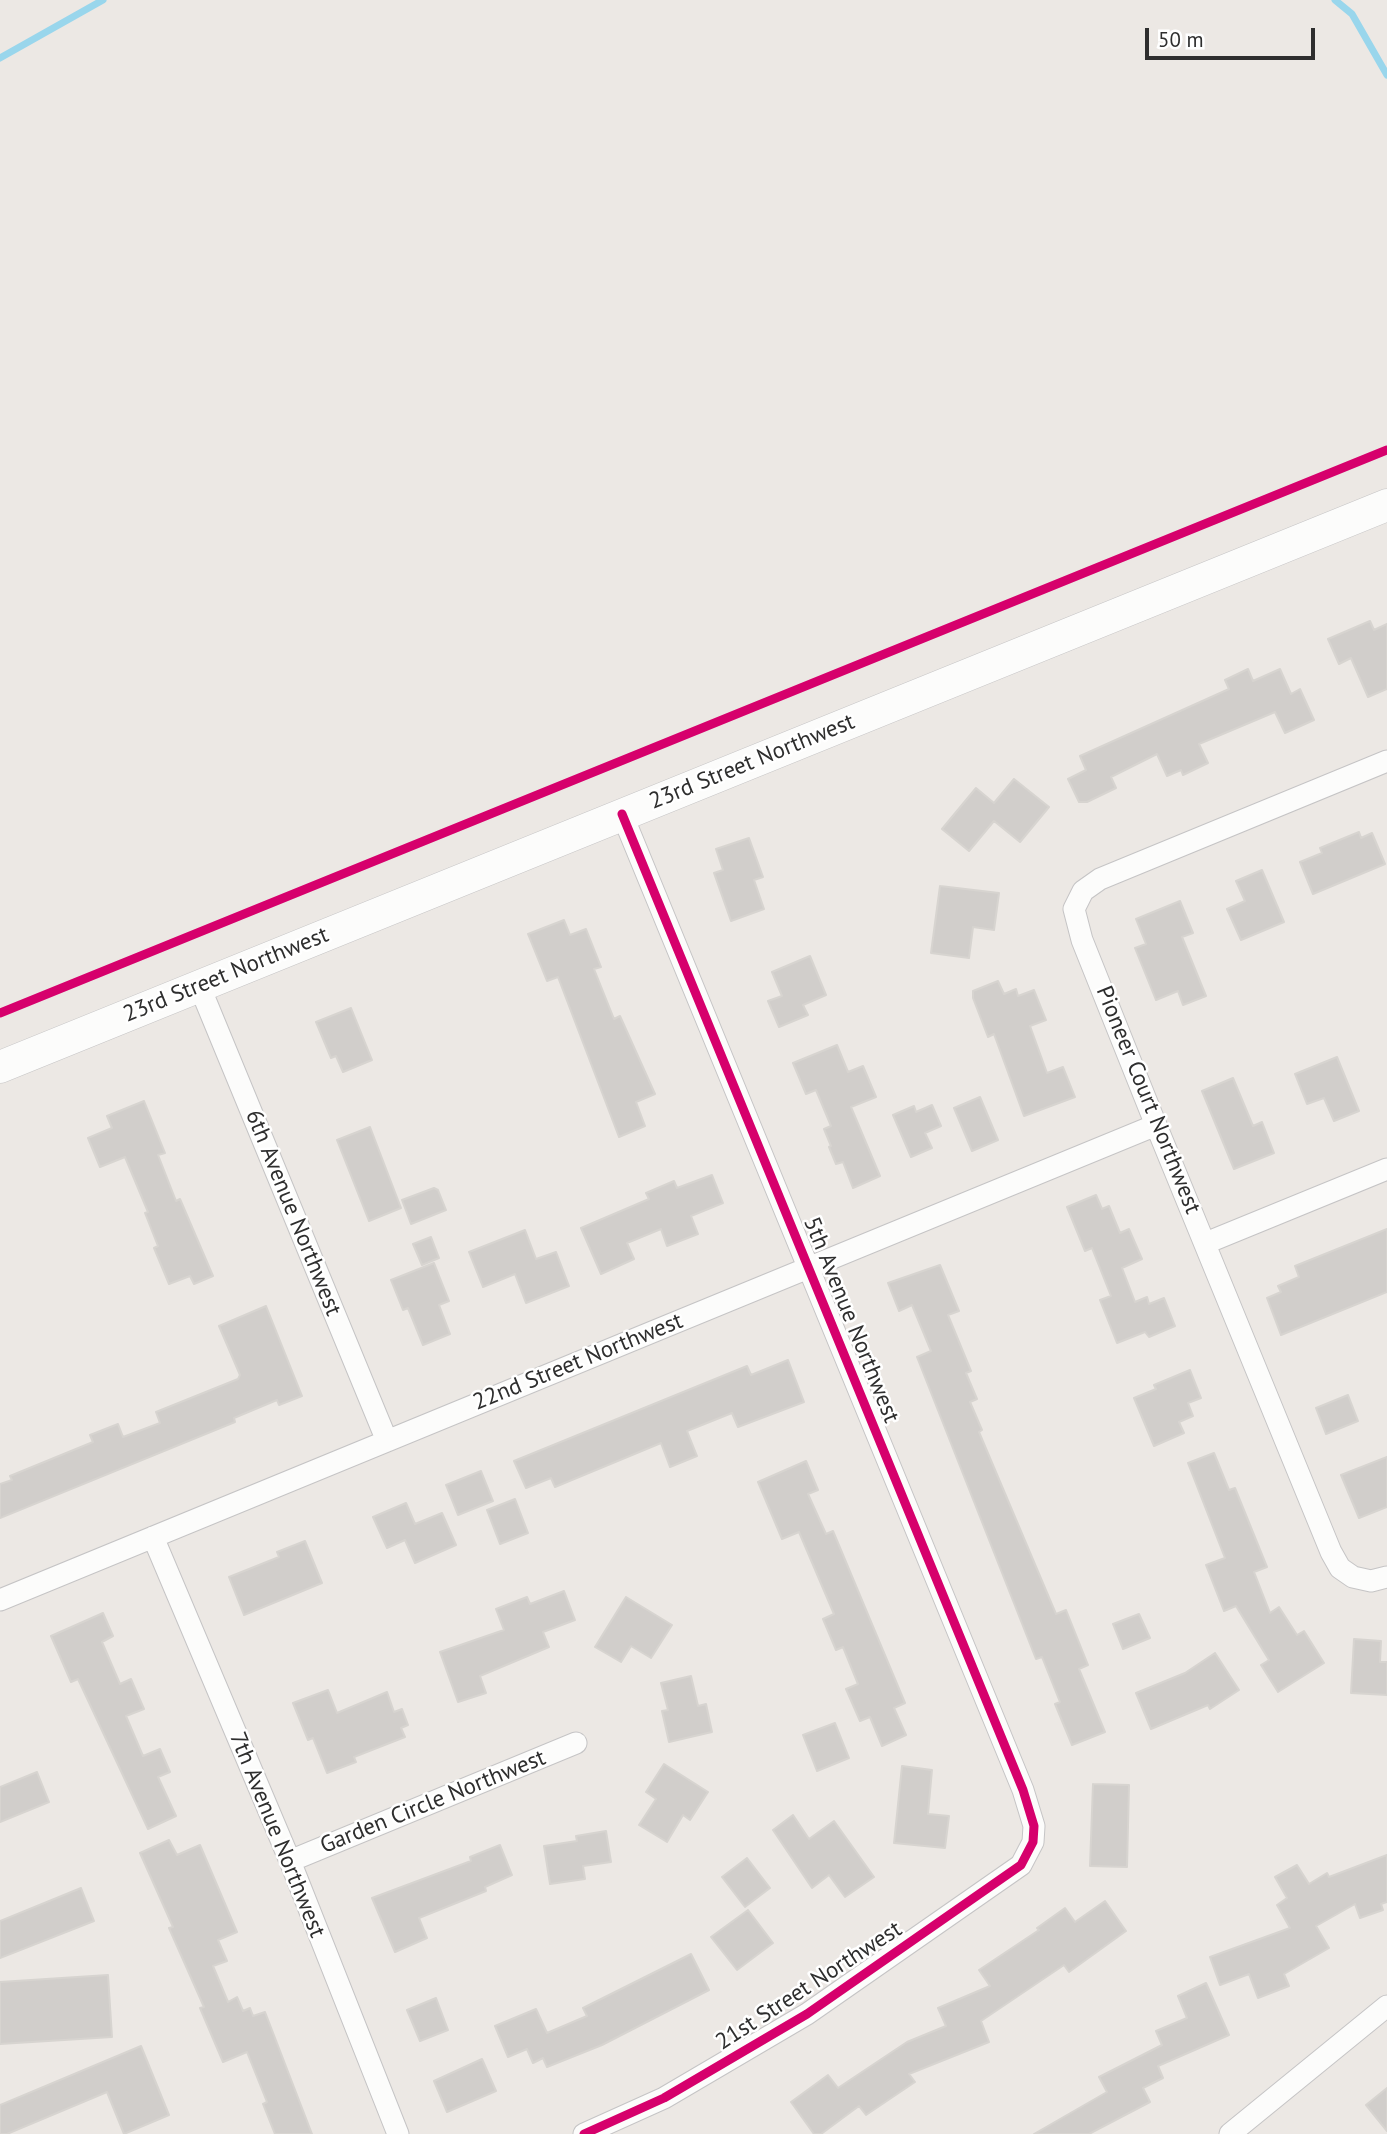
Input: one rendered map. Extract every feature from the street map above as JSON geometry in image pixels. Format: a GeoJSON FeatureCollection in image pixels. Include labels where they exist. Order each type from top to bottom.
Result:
{"type":"FeatureCollection","features":[{"type":"Feature","properties":{"kind":"street","name":"23rd Street Northwest"},"geometry":{"type":"LineString","coordinates":[[0,1067],[1387,505]]}},
{"type":"Feature","properties":{"kind":"street","name":"Pioneer Court Northwest"},"geometry":{"type":"LineString","coordinates":[[1387,761],[1100,879],[1078,896],[1076,921],[1156,1125],[1335,1561],[1346,1573],[1362,1580],[1387,1577]]}},
{"type":"Feature","properties":{"kind":"street","name":"5th Avenue Northwest"},"geometry":{"type":"LineString","coordinates":[[622,814],[1023,1790],[1034,1826],[1033,1842]]}},
{"type":"Feature","properties":{"kind":"street","name":"6th Avenue Northwest"},"geometry":{"type":"LineString","coordinates":[[199,985],[387,1441]]}},
{"type":"Feature","properties":{"kind":"street","name":"22nd Street Northwest"},"geometry":{"type":"LineString","coordinates":[[0,1600],[1156,1125]]}},
{"type":"Feature","properties":{"kind":"street"},"geometry":{"type":"LineString","coordinates":[[1206,1243],[1387,1169]]}},
{"type":"Feature","properties":{"kind":"street","name":"7th Avenue Northwest"},"geometry":{"type":"LineString","coordinates":[[153,1537],[290,1861],[398,2134]]}},
{"type":"Feature","properties":{"kind":"street","name":"Garden Circle Northwest"},"geometry":{"type":"LineString","coordinates":[[290,1861],[576,1743]]}},
{"type":"Feature","properties":{"kind":"street","name":"21st Street Northwest"},"geometry":{"type":"LineString","coordinates":[[584,2134],[664,2098],[743,2055],[807,2014],[1008,1875],[1021,1865],[1033,1842]]}},
{"type":"Feature","properties":{"kind":"street"},"geometry":{"type":"LineString","coordinates":[[1230,2134],[1387,2006]]}},
{"type":"Feature","properties":{"kind":"building"},"geometry":{"type":"Polygon","coordinates":[[[1370,621],[1374,630],[1387,624],[1387,689],[1368,697],[1351,658],[1339,664],[1328,639],[1370,621]]]}},
{"type":"Feature","properties":{"kind":"building"},"geometry":{"type":"Polygon","coordinates":[[[1248,669],[1253,681],[1280,669],[1291,694],[1300,689],[1314,720],[1285,733],[1275,712],[1199,744],[1208,763],[1183,775],[1181,770],[1167,776],[1157,754],[1111,777],[1116,788],[1087,802],[1079,802],[1068,779],[1086,770],[1080,756],[1229,689],[1225,680],[1248,669]]]}},
{"type":"Feature","properties":{"kind":"building"},"geometry":{"type":"Polygon","coordinates":[[[1014,779],[1049,807],[1020,842],[994,821],[969,851],[942,829],[976,788],[994,803],[1014,779]]]}},
{"type":"Feature","properties":{"kind":"building"},"geometry":{"type":"Polygon","coordinates":[[[1359,832],[1361,838],[1372,833],[1385,864],[1313,894],[1300,862],[1322,853],[1320,848],[1359,832]]]}},
{"type":"Feature","properties":{"kind":"building"},"geometry":{"type":"Polygon","coordinates":[[[749,838],[763,877],[754,880],[764,909],[731,921],[714,873],[723,870],[716,849],[749,838]]]}},
{"type":"Feature","properties":{"kind":"building"},"geometry":{"type":"Polygon","coordinates":[[[1262,870],[1284,922],[1241,940],[1227,909],[1245,901],[1236,881],[1262,870]]]}},
{"type":"Feature","properties":{"kind":"building"},"geometry":{"type":"Polygon","coordinates":[[[940,886],[999,893],[994,930],[973,927],[969,958],[931,953],[940,886]]]}},
{"type":"Feature","properties":{"kind":"building"},"geometry":{"type":"Polygon","coordinates":[[[1180,901],[1193,933],[1182,937],[1206,996],[1183,1005],[1178,991],[1156,1000],[1135,948],[1146,944],[1136,919],[1180,901]]]}},
{"type":"Feature","properties":{"kind":"building"},"geometry":{"type":"Polygon","coordinates":[[[564,920],[570,935],[586,929],[601,967],[594,969],[614,1019],[620,1016],[655,1094],[636,1102],[645,1126],[619,1137],[558,977],[547,981],[528,934],[564,920]]]}},
{"type":"Feature","properties":{"kind":"building"},"geometry":{"type":"Polygon","coordinates":[[[810,956],[826,995],[803,1005],[808,1015],[779,1027],[768,1001],[782,996],[772,972],[810,956]]]}},
{"type":"Feature","properties":{"kind":"building"},"geometry":{"type":"Polygon","coordinates":[[[998,981],[1004,994],[1016,989],[1018,996],[1034,990],[1046,1020],[1030,1026],[1047,1073],[1063,1067],[1075,1097],[1024,1116],[994,1034],[988,1037],[973,998],[973,991],[998,981]]]}},
{"type":"Feature","properties":{"kind":"building"},"geometry":{"type":"Polygon","coordinates":[[[351,1008],[372,1060],[343,1072],[336,1056],[331,1058],[316,1022],[351,1008]]]}},
{"type":"Feature","properties":{"kind":"building"},"geometry":{"type":"Polygon","coordinates":[[[837,1045],[848,1072],[863,1066],[876,1097],[851,1107],[880,1176],[853,1188],[843,1162],[836,1164],[829,1147],[831,1146],[824,1129],[831,1126],[816,1090],[806,1094],[793,1063],[837,1045]]]}},
{"type":"Feature","properties":{"kind":"building"},"geometry":{"type":"Polygon","coordinates":[[[1337,1057],[1359,1111],[1334,1121],[1324,1098],[1307,1104],[1295,1074],[1337,1057]]]}},
{"type":"Feature","properties":{"kind":"building"},"geometry":{"type":"Polygon","coordinates":[[[1233,1078],[1253,1126],[1262,1122],[1274,1153],[1234,1169],[1202,1091],[1233,1078]]]}},
{"type":"Feature","properties":{"kind":"building"},"geometry":{"type":"Polygon","coordinates":[[[980,1097],[998,1140],[972,1151],[954,1108],[980,1097]]]}},
{"type":"Feature","properties":{"kind":"building"},"geometry":{"type":"Polygon","coordinates":[[[144,1101],[165,1153],[158,1155],[176,1201],[180,1199],[213,1276],[194,1284],[190,1276],[169,1284],[154,1248],[158,1246],[145,1213],[148,1212],[125,1157],[100,1167],[88,1138],[112,1128],[107,1116],[144,1101]]]}},
{"type":"Feature","properties":{"kind":"building"},"geometry":{"type":"Polygon","coordinates":[[[932,1105],[941,1126],[925,1133],[932,1148],[911,1157],[893,1115],[914,1106],[916,1112],[932,1105]]]}},
{"type":"Feature","properties":{"kind":"building"},"geometry":{"type":"Polygon","coordinates":[[[370,1127],[401,1208],[369,1221],[337,1140],[370,1127]]]}},
{"type":"Feature","properties":{"kind":"building"},"geometry":{"type":"Polygon","coordinates":[[[712,1175],[723,1203],[691,1216],[698,1234],[667,1246],[661,1229],[627,1243],[634,1259],[601,1274],[581,1228],[649,1199],[646,1193],[674,1181],[677,1188],[712,1175]]]}},
{"type":"Feature","properties":{"kind":"building"},"geometry":{"type":"Polygon","coordinates":[[[434,1188],[438,1190],[446,1210],[411,1224],[402,1200],[434,1188]]]}},
{"type":"Feature","properties":{"kind":"building"},"geometry":{"type":"Polygon","coordinates":[[[1096,1195],[1102,1209],[1109,1206],[1120,1233],[1129,1229],[1142,1259],[1122,1268],[1135,1302],[1147,1297],[1149,1304],[1164,1298],[1175,1326],[1149,1337],[1145,1332],[1117,1343],[1100,1300],[1111,1296],[1092,1248],[1085,1251],[1067,1207],[1096,1195]]]}},
{"type":"Feature","properties":{"kind":"building"},"geometry":{"type":"Polygon","coordinates":[[[1387,1229],[1387,1292],[1281,1335],[1267,1298],[1281,1292],[1278,1286],[1299,1277],[1295,1266],[1387,1229]]]}},
{"type":"Feature","properties":{"kind":"building"},"geometry":{"type":"Polygon","coordinates":[[[525,1230],[536,1259],[556,1252],[569,1286],[526,1303],[515,1274],[483,1287],[469,1252],[525,1230]]]}},
{"type":"Feature","properties":{"kind":"building"},"geometry":{"type":"Polygon","coordinates":[[[431,1237],[439,1258],[422,1265],[413,1244],[431,1237]]]}},
{"type":"Feature","properties":{"kind":"building"},"geometry":{"type":"Polygon","coordinates":[[[434,1263],[449,1301],[439,1305],[450,1334],[423,1345],[408,1308],[403,1310],[391,1280],[434,1263]]]}},
{"type":"Feature","properties":{"kind":"building"},"geometry":{"type":"Polygon","coordinates":[[[940,1265],[959,1311],[948,1315],[971,1371],[966,1373],[977,1399],[970,1402],[982,1430],[979,1432],[1056,1614],[1066,1610],[1088,1665],[1079,1669],[1105,1732],[1072,1745],[1055,1704],[1060,1702],[1042,1657],[1036,1659],[917,1357],[931,1351],[912,1305],[899,1311],[888,1283],[940,1265]]]}},
{"type":"Feature","properties":{"kind":"building"},"geometry":{"type":"Polygon","coordinates":[[[266,1306],[302,1396],[279,1405],[277,1400],[234,1418],[235,1422],[0,1518],[0,1484],[12,1480],[10,1476],[93,1442],[90,1435],[118,1424],[123,1437],[160,1423],[156,1412],[238,1379],[240,1375],[219,1326],[266,1306]]]}},
{"type":"Feature","properties":{"kind":"building"},"geometry":{"type":"Polygon","coordinates":[[[788,1360],[804,1402],[738,1427],[732,1413],[687,1431],[697,1456],[670,1467],[661,1443],[555,1487],[551,1478],[526,1488],[514,1461],[747,1366],[751,1375],[788,1360]]]}},
{"type":"Feature","properties":{"kind":"building"},"geometry":{"type":"Polygon","coordinates":[[[1190,1370],[1201,1398],[1188,1403],[1193,1416],[1179,1422],[1184,1433],[1154,1446],[1134,1398],[1156,1389],[1154,1385],[1190,1370]]]}},
{"type":"Feature","properties":{"kind":"building"},"geometry":{"type":"Polygon","coordinates":[[[1348,1395],[1358,1421],[1326,1434],[1316,1408],[1348,1395]]]}},
{"type":"Feature","properties":{"kind":"building"},"geometry":{"type":"Polygon","coordinates":[[[1214,1453],[1229,1490],[1235,1488],[1267,1567],[1254,1572],[1270,1613],[1279,1607],[1297,1635],[1304,1631],[1324,1663],[1278,1692],[1261,1665],[1269,1660],[1236,1606],[1224,1611],[1206,1565],[1225,1558],[1188,1463],[1214,1453]]]}},
{"type":"Feature","properties":{"kind":"building"},"geometry":{"type":"Polygon","coordinates":[[[1387,1457],[1387,1507],[1359,1518],[1341,1475],[1387,1457]]]}},
{"type":"Feature","properties":{"kind":"building"},"geometry":{"type":"Polygon","coordinates":[[[806,1461],[818,1490],[808,1494],[826,1534],[833,1531],[905,1703],[894,1708],[906,1735],[882,1746],[870,1717],[860,1721],[846,1689],[858,1684],[843,1647],[836,1650],[823,1619],[834,1614],[799,1532],[782,1539],[758,1482],[806,1461]]]}},
{"type":"Feature","properties":{"kind":"building"},"geometry":{"type":"Polygon","coordinates":[[[481,1471],[493,1501],[458,1515],[446,1485],[481,1471]]]}},
{"type":"Feature","properties":{"kind":"building"},"geometry":{"type":"Polygon","coordinates":[[[515,1499],[528,1533],[500,1544],[487,1510],[515,1499]]]}},
{"type":"Feature","properties":{"kind":"building"},"geometry":{"type":"Polygon","coordinates":[[[406,1503],[415,1524],[442,1513],[456,1545],[415,1563],[405,1540],[387,1548],[373,1517],[406,1503]]]}},
{"type":"Feature","properties":{"kind":"building"},"geometry":{"type":"Polygon","coordinates":[[[305,1541],[322,1583],[244,1615],[229,1577],[279,1557],[277,1552],[305,1541]]]}},
{"type":"Feature","properties":{"kind":"building"},"geometry":{"type":"Polygon","coordinates":[[[564,1591],[575,1620],[543,1632],[549,1647],[480,1676],[486,1693],[458,1702],[440,1652],[504,1630],[496,1609],[527,1597],[530,1604],[564,1591]]]}},
{"type":"Feature","properties":{"kind":"building"},"geometry":{"type":"Polygon","coordinates":[[[626,1597],[672,1625],[651,1658],[631,1646],[621,1662],[595,1647],[626,1597]]]}},
{"type":"Feature","properties":{"kind":"building"},"geometry":{"type":"Polygon","coordinates":[[[103,1613],[113,1636],[102,1642],[120,1684],[131,1679],[144,1709],[126,1716],[143,1756],[160,1749],[170,1772],[158,1777],[176,1816],[148,1829],[78,1679],[71,1682],[51,1636],[103,1613]]]}},
{"type":"Feature","properties":{"kind":"building"},"geometry":{"type":"Polygon","coordinates":[[[1139,1614],[1150,1638],[1123,1649],[1113,1624],[1139,1614]]]}},
{"type":"Feature","properties":{"kind":"building"},"geometry":{"type":"Polygon","coordinates":[[[1354,1639],[1381,1641],[1380,1662],[1387,1662],[1387,1695],[1351,1693],[1354,1639]]]}},
{"type":"Feature","properties":{"kind":"building"},"geometry":{"type":"Polygon","coordinates":[[[1215,1653],[1239,1690],[1210,1709],[1208,1705],[1151,1729],[1136,1693],[1185,1673],[1215,1653]]]}},
{"type":"Feature","properties":{"kind":"building"},"geometry":{"type":"Polygon","coordinates":[[[691,1676],[698,1706],[706,1704],[712,1732],[669,1742],[662,1711],[668,1710],[661,1683],[691,1676]]]}},
{"type":"Feature","properties":{"kind":"building"},"geometry":{"type":"Polygon","coordinates":[[[328,1690],[337,1713],[387,1692],[394,1712],[402,1709],[408,1725],[401,1728],[405,1737],[354,1757],[356,1762],[327,1773],[313,1738],[308,1740],[293,1703],[328,1690]]]}},
{"type":"Feature","properties":{"kind":"building"},"geometry":{"type":"Polygon","coordinates":[[[835,1723],[849,1758],[817,1771],[803,1735],[835,1723]]]}},
{"type":"Feature","properties":{"kind":"building"},"geometry":{"type":"Polygon","coordinates":[[[664,1764],[708,1792],[690,1820],[683,1815],[667,1842],[639,1825],[656,1799],[646,1792],[664,1764]]]}},
{"type":"Feature","properties":{"kind":"building"},"geometry":{"type":"Polygon","coordinates":[[[902,1766],[932,1770],[928,1814],[949,1816],[945,1848],[894,1843],[902,1766]]]}},
{"type":"Feature","properties":{"kind":"building"},"geometry":{"type":"Polygon","coordinates":[[[37,1772],[49,1802],[0,1822],[0,1787],[37,1772]]]}},
{"type":"Feature","properties":{"kind":"building"},"geometry":{"type":"Polygon","coordinates":[[[1093,1784],[1129,1785],[1127,1867],[1090,1866],[1093,1784]]]}},
{"type":"Feature","properties":{"kind":"building"},"geometry":{"type":"Polygon","coordinates":[[[793,1815],[809,1839],[834,1821],[874,1877],[845,1897],[829,1875],[812,1888],[773,1830],[793,1815]]]}},
{"type":"Feature","properties":{"kind":"building"},"geometry":{"type":"Polygon","coordinates":[[[606,1831],[611,1862],[583,1866],[585,1879],[550,1884],[544,1846],[577,1841],[576,1836],[606,1831]]]}},
{"type":"Feature","properties":{"kind":"building"},"geometry":{"type":"Polygon","coordinates":[[[169,1840],[177,1855],[200,1845],[237,1932],[218,1940],[227,1961],[213,1966],[228,2002],[237,1997],[243,2011],[250,2008],[253,2016],[265,2012],[312,2134],[275,2134],[263,2104],[267,2102],[247,2052],[223,2062],[200,2008],[204,2007],[169,1928],[173,1927],[140,1853],[169,1840]]]}},
{"type":"Feature","properties":{"kind":"building"},"geometry":{"type":"Polygon","coordinates":[[[500,1845],[512,1875],[485,1887],[486,1891],[419,1918],[427,1938],[395,1952],[372,1898],[471,1861],[470,1857],[500,1845]]]}},
{"type":"Feature","properties":{"kind":"building"},"geometry":{"type":"Polygon","coordinates":[[[1387,1855],[1387,1902],[1381,1904],[1383,1910],[1360,1918],[1355,1904],[1316,1926],[1329,1948],[1284,1974],[1289,1986],[1258,1998],[1249,1974],[1220,1985],[1210,1957],[1290,1928],[1277,1905],[1287,1898],[1275,1877],[1297,1865],[1309,1884],[1327,1873],[1329,1877],[1387,1855]]]}},
{"type":"Feature","properties":{"kind":"building"},"geometry":{"type":"Polygon","coordinates":[[[747,1858],[770,1888],[745,1907],[722,1877],[747,1858]]]}},
{"type":"Feature","properties":{"kind":"building"},"geometry":{"type":"Polygon","coordinates":[[[81,1888],[94,1921],[0,1958],[0,1921],[81,1888]]]}},
{"type":"Feature","properties":{"kind":"building"},"geometry":{"type":"Polygon","coordinates":[[[1105,1901],[1126,1931],[1069,1972],[1064,1965],[981,2021],[989,2042],[909,2074],[915,2082],[866,2115],[859,2106],[821,2134],[814,2134],[791,2102],[828,2075],[838,2088],[907,2042],[946,2026],[938,2008],[990,1986],[979,1970],[1039,1930],[1037,1928],[1065,1908],[1075,1922],[1105,1901]]]}},
{"type":"Feature","properties":{"kind":"building"},"geometry":{"type":"Polygon","coordinates":[[[748,1910],[773,1943],[737,1970],[711,1937],[748,1910]]]}},
{"type":"Feature","properties":{"kind":"building"},"geometry":{"type":"Polygon","coordinates":[[[691,1954],[709,1990],[602,2045],[547,2067],[543,2058],[533,2063],[527,2049],[508,2057],[495,2026],[536,2009],[547,2033],[587,2016],[583,2008],[691,1954]]]}},
{"type":"Feature","properties":{"kind":"building"},"geometry":{"type":"Polygon","coordinates":[[[108,1975],[112,2037],[0,2044],[0,1982],[108,1975]]]}},
{"type":"Feature","properties":{"kind":"building"},"geometry":{"type":"Polygon","coordinates":[[[1206,1983],[1229,2035],[1158,2066],[1163,2078],[1143,2088],[1150,2102],[1089,2134],[1034,2134],[1107,2092],[1099,2077],[1162,2045],[1156,2031],[1187,2018],[1178,1996],[1206,1983]]]}},
{"type":"Feature","properties":{"kind":"building"},"geometry":{"type":"Polygon","coordinates":[[[436,1998],[448,2030],[420,2041],[407,2010],[436,1998]]]}},
{"type":"Feature","properties":{"kind":"building"},"geometry":{"type":"Polygon","coordinates":[[[141,2046],[169,2115],[124,2134],[107,2092],[7,2134],[0,2134],[0,2105],[141,2046]]]}},
{"type":"Feature","properties":{"kind":"building"},"geometry":{"type":"Polygon","coordinates":[[[482,2059],[496,2091],[447,2112],[434,2081],[482,2059]]]}},
{"type":"Feature","properties":{"kind":"building"},"geometry":{"type":"Polygon","coordinates":[[[1387,2088],[1387,2131],[1366,2105],[1387,2088]]]}},
{"type":"Feature","properties":{"kind":"waterway"},"geometry":{"type":"LineString","coordinates":[[0,58],[103,0]]}},
{"type":"Feature","properties":{"kind":"waterway"},"geometry":{"type":"LineString","coordinates":[[1335,0],[1352,14],[1387,75]]}},
{"type":"Feature","properties":{"kind":"cycle path"},"geometry":{"type":"LineString","coordinates":[[0,1013],[1387,450]]}},
{"type":"Feature","properties":{"kind":"cycle path"},"geometry":{"type":"LineString","coordinates":[[584,2134],[664,2098],[807,2014],[1021,1865],[1033,1842],[1034,1826],[1023,1790],[622,814]]}}]}
